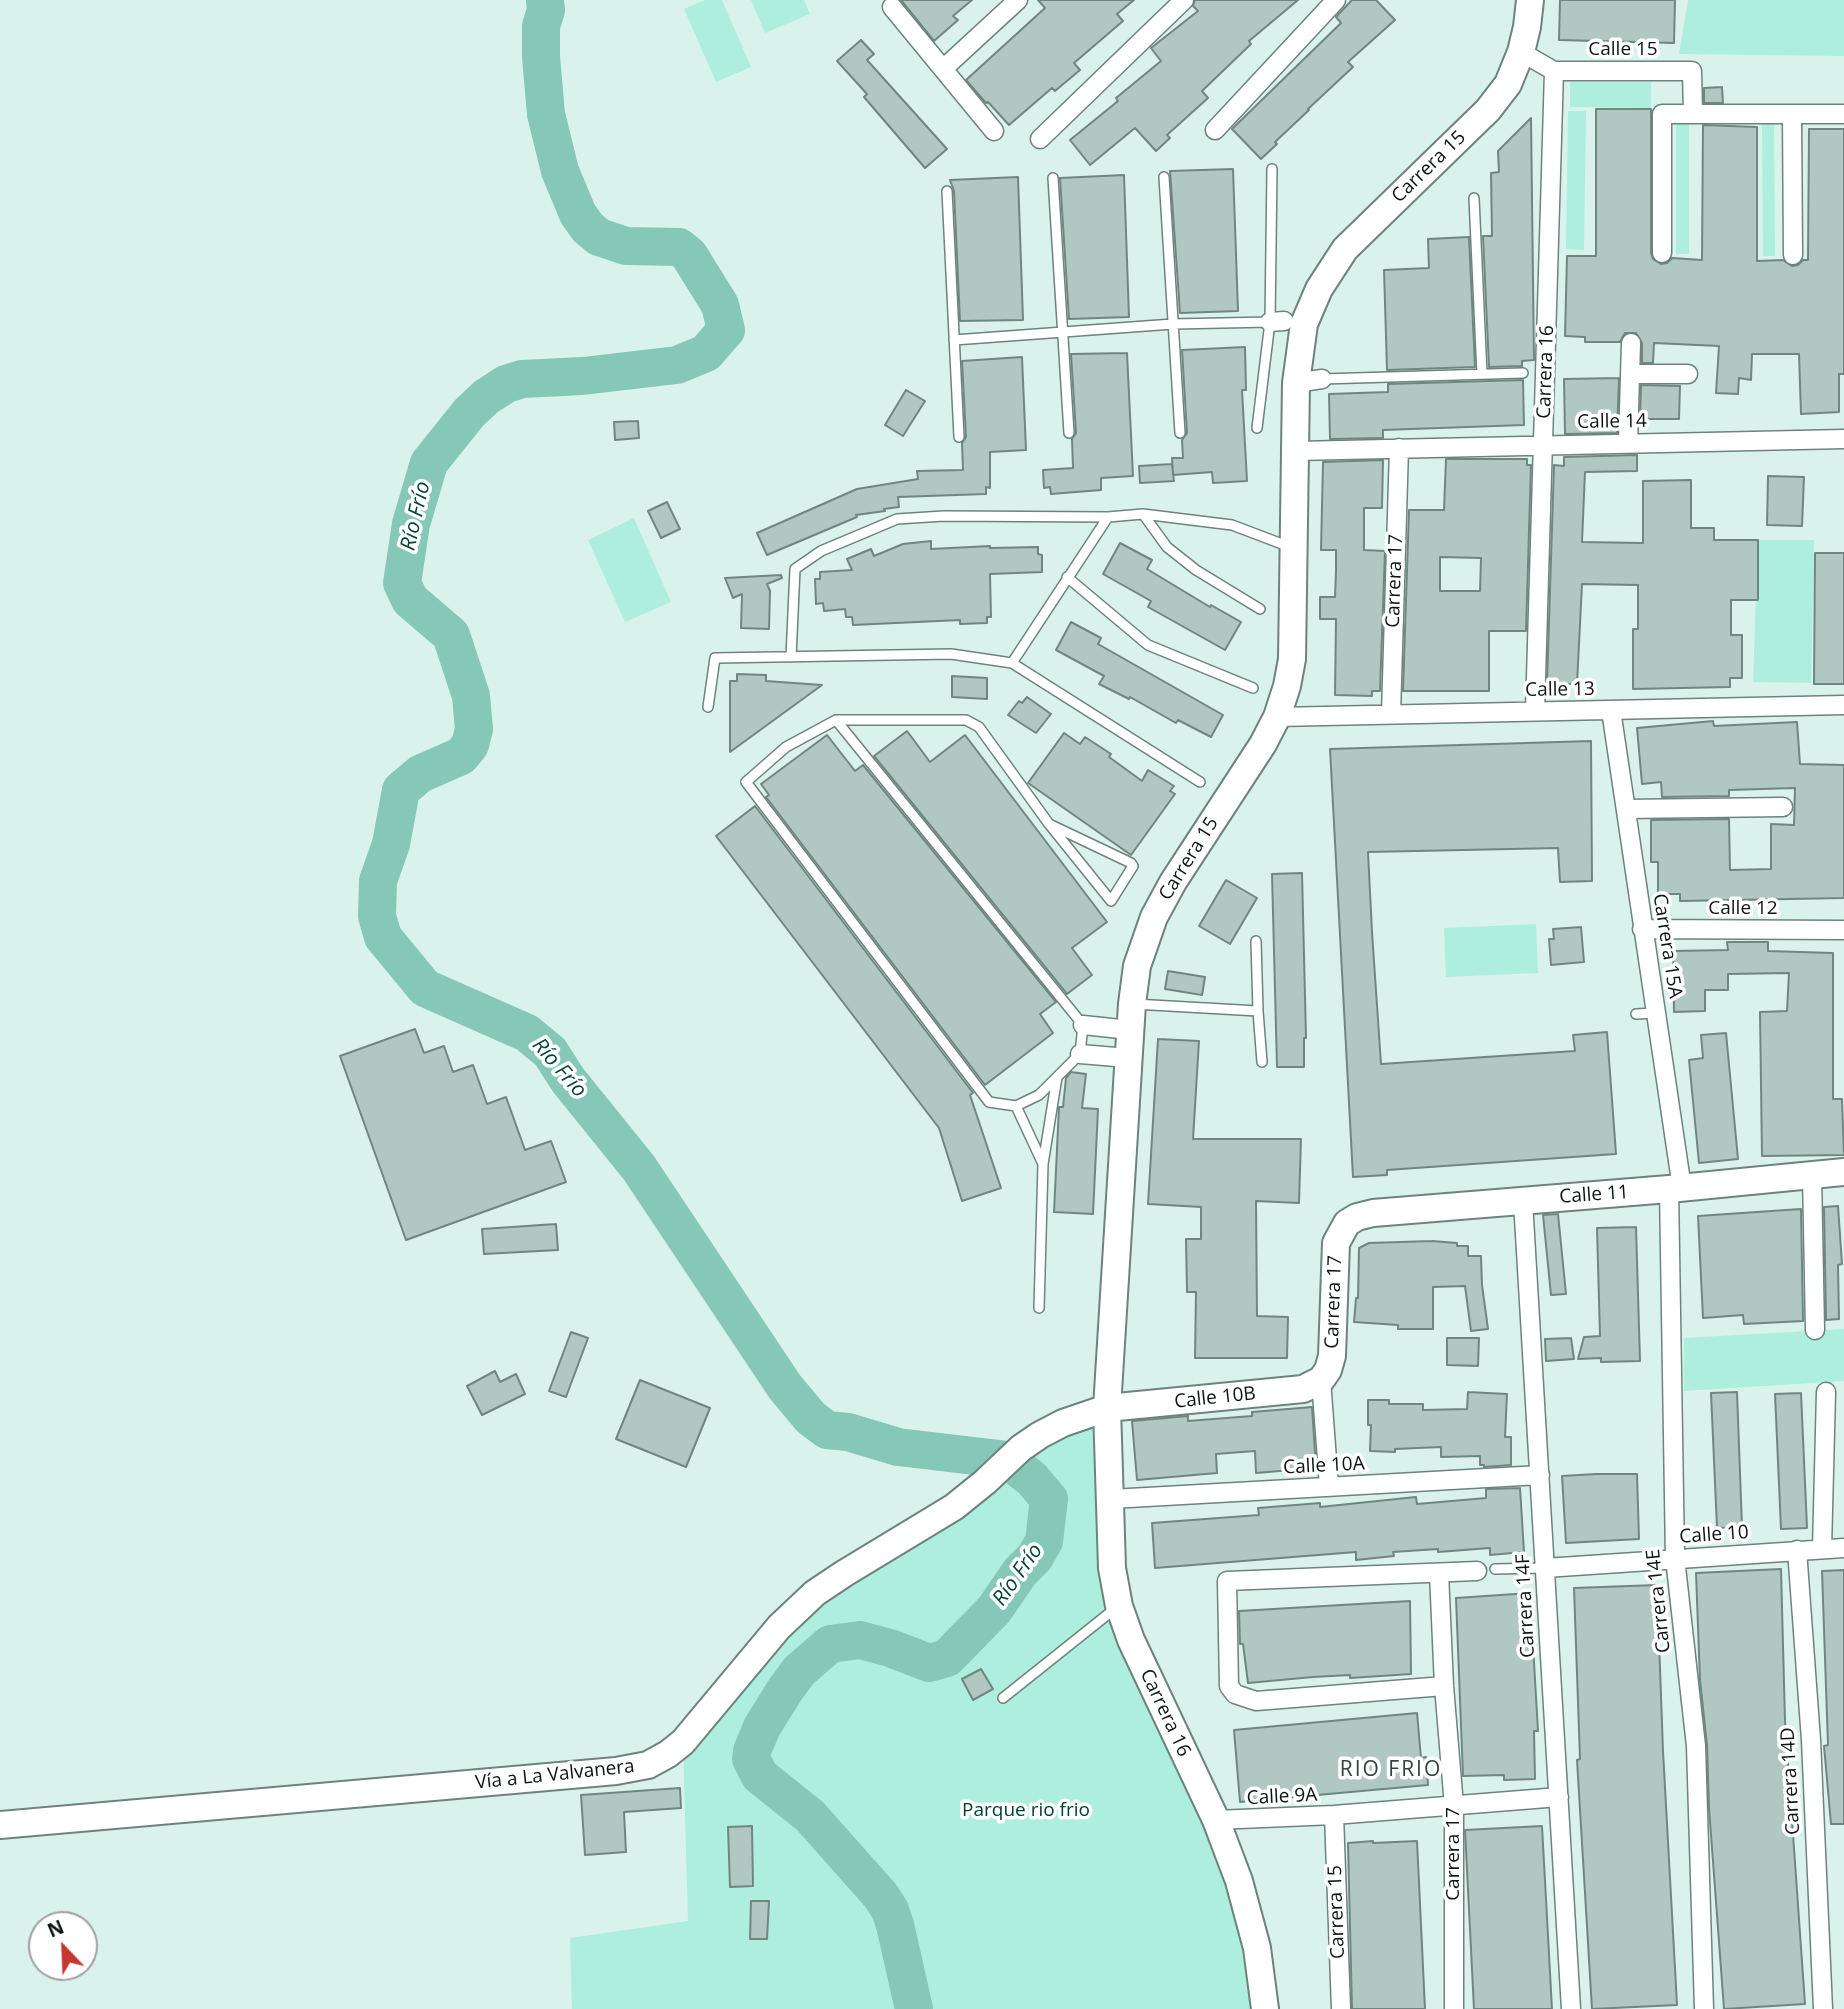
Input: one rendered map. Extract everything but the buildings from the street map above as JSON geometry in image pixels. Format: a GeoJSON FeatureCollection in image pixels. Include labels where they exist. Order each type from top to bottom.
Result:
{"type":"FeatureCollection","features":[{"type":"Feature","properties":{"kind":"street"},"geometry":{"type":"LineString","coordinates":[[943,69],[1018,0]]}},
{"type":"Feature","properties":{"kind":"street"},"geometry":{"type":"LineString","coordinates":[[1040,139],[1184,0]]}},
{"type":"Feature","properties":{"kind":"street"},"geometry":{"type":"LineString","coordinates":[[1215,130],[1336,0]]}},
{"type":"Feature","properties":{"kind":"street","name":"Carrera 15"},"geometry":{"type":"LineString","coordinates":[[1107,1408],[1128,1058],[1137,966],[1154,917],[1173,882],[1263,744],[1277,716],[1292,659],[1296,383],[1286,322],[1319,289],[1345,249],[1488,110],[1508,84],[1521,52],[1530,0]]}},
{"type":"Feature","properties":{"kind":"street"},"geometry":{"type":"LineString","coordinates":[[891,7],[994,131]]}},
{"type":"Feature","properties":{"kind":"street"},"geometry":{"type":"LineString","coordinates":[[1521,52],[1554,71]]}},
{"type":"Feature","properties":{"kind":"street","name":"Calle 15"},"geometry":{"type":"LineString","coordinates":[[1554,71],[1692,71],[1693,113]]}},
{"type":"Feature","properties":{"kind":"street","name":"Carrera 16"},"geometry":{"type":"LineString","coordinates":[[1535,711],[1554,71]]}},
{"type":"Feature","properties":{"kind":"street"},"geometry":{"type":"LineString","coordinates":[[1662,253],[1662,114],[1844,114]]}},
{"type":"Feature","properties":{"kind":"street"},"geometry":{"type":"LineString","coordinates":[[1792,115],[1793,255]]}},
{"type":"Feature","properties":{"kind":"street"},"geometry":{"type":"LineString","coordinates":[[1628,443],[1631,343]]}},
{"type":"Feature","properties":{"kind":"street"},"geometry":{"type":"LineString","coordinates":[[1631,374],[1688,374]]}},
{"type":"Feature","properties":{"kind":"street"},"geometry":{"type":"LineString","coordinates":[[1296,383],[1322,379]]}},
{"type":"Feature","properties":{"kind":"street","name":"Calle 14"},"geometry":{"type":"LineString","coordinates":[[1296,451],[1844,439]]}},
{"type":"Feature","properties":{"kind":"street","name":"Carrera 17"},"geometry":{"type":"LineString","coordinates":[[1391,714],[1399,448]]}},
{"type":"Feature","properties":{"kind":"street","name":"Calle 13"},"geometry":{"type":"LineString","coordinates":[[1277,716],[1844,705]]}},
{"type":"Feature","properties":{"kind":"street","name":"Carrera 15A"},"geometry":{"type":"LineString","coordinates":[[1611,710],[1656,1013],[1676,1188]]}},
{"type":"Feature","properties":{"kind":"street"},"geometry":{"type":"LineString","coordinates":[[1626,809],[1783,807]]}},
{"type":"Feature","properties":{"kind":"street","name":"Calle 12"},"geometry":{"type":"LineString","coordinates":[[1642,929],[1844,930]]}},
{"type":"Feature","properties":{"kind":"street"},"geometry":{"type":"LineString","coordinates":[[1083,1025],[1130,1030]]}},
{"type":"Feature","properties":{"kind":"street"},"geometry":{"type":"LineString","coordinates":[[1080,1054],[1128,1058]]}},
{"type":"Feature","properties":{"kind":"street","name":"Calle 11"},"geometry":{"type":"LineString","coordinates":[[1347,1223],[1373,1213],[1844,1172]]}},
{"type":"Feature","properties":{"kind":"street"},"geometry":{"type":"LineString","coordinates":[[1812,1174],[1815,1331]]}},
{"type":"Feature","properties":{"kind":"street","name":"Carrera 14E"},"geometry":{"type":"LineString","coordinates":[[1676,1188],[1675,1558],[1696,1746],[1704,2009]]}},
{"type":"Feature","properties":{"kind":"street","name":"Carrera 14F"},"geometry":{"type":"LineString","coordinates":[[1523,1201],[1571,2009]]}},
{"type":"Feature","properties":{"kind":"street","name":"Carrera 17"},"geometry":{"type":"LineString","coordinates":[[1321,1380],[1328,1370],[1332,1356],[1336,1243],[1347,1223]]}},
{"type":"Feature","properties":{"kind":"street"},"geometry":{"type":"LineString","coordinates":[[1321,1380],[1329,1486]]}},
{"type":"Feature","properties":{"kind":"street","name":"Calle 10B"},"geometry":{"type":"LineString","coordinates":[[1107,1408],[1303,1389],[1321,1380]]}},
{"type":"Feature","properties":{"kind":"street"},"geometry":{"type":"LineString","coordinates":[[1822,1549],[1826,1392]]}},
{"type":"Feature","properties":{"kind":"street","name":"Carrera 16"},"geometry":{"type":"LineString","coordinates":[[1107,1408],[1112,1568],[1119,1606],[1131,1640],[1216,1820],[1250,1914],[1265,2009]]}},
{"type":"Feature","properties":{"kind":"street","name":"Vía a La Valvanera"},"geometry":{"type":"LineString","coordinates":[[0,1825],[616,1772],[648,1765],[683,1742],[779,1627],[815,1593],[954,1507],[1021,1448],[1063,1423],[1107,1408]]}},
{"type":"Feature","properties":{"kind":"street","name":"Calle 10A"},"geometry":{"type":"LineString","coordinates":[[1111,1499],[1540,1475]]}},
{"type":"Feature","properties":{"kind":"street","name":"Calle 10"},"geometry":{"type":"LineString","coordinates":[[1545,1568],[1844,1548]]}},
{"type":"Feature","properties":{"kind":"street","name":"Carrera 14D"},"geometry":{"type":"LineString","coordinates":[[1797,1550],[1811,1740],[1823,2009]]}},
{"type":"Feature","properties":{"kind":"street"},"geometry":{"type":"LineString","coordinates":[[1444,1686],[1256,1701],[1235,1694],[1229,1686],[1227,1581],[1477,1571]]}},
{"type":"Feature","properties":{"kind":"street","name":"Carrera 17"},"geometry":{"type":"LineString","coordinates":[[1439,1573],[1444,1686],[1454,1806],[1454,2009]]}},
{"type":"Feature","properties":{"kind":"street","name":"Calle 9A"},"geometry":{"type":"LineString","coordinates":[[1216,1820],[1334,1815],[1559,1797]]}},
{"type":"Feature","properties":{"kind":"street","name":"Carrera 15"},"geometry":{"type":"LineString","coordinates":[[1334,1815],[1341,2009]]}},
{"type":"Feature","properties":{"kind":"lane"},"geometry":{"type":"LineString","coordinates":[[1257,428],[1286,322],[1272,169]]}},
{"type":"Feature","properties":{"kind":"lane"},"geometry":{"type":"LineString","coordinates":[[1164,177],[1180,433]]}},
{"type":"Feature","properties":{"kind":"lane"},"geometry":{"type":"LineString","coordinates":[[1053,178],[1069,433]]}},
{"type":"Feature","properties":{"kind":"lane"},"geometry":{"type":"LineString","coordinates":[[947,191],[959,437]]}},
{"type":"Feature","properties":{"kind":"lane"},"geometry":{"type":"LineString","coordinates":[[1474,198],[1482,374]]}},
{"type":"Feature","properties":{"kind":"lane"},"geometry":{"type":"LineString","coordinates":[[954,340],[1173,324],[1286,322]]}},
{"type":"Feature","properties":{"kind":"lane"},"geometry":{"type":"LineString","coordinates":[[1322,379],[1522,373]]}},
{"type":"Feature","properties":{"kind":"lane"},"geometry":{"type":"LineString","coordinates":[[791,657],[795,569],[821,551],[897,519],[944,516],[1108,517],[1143,514],[1232,525],[1294,548]]}},
{"type":"Feature","properties":{"kind":"lane"},"geometry":{"type":"LineString","coordinates":[[1143,514],[1167,547],[1196,570],[1260,608]]}},
{"type":"Feature","properties":{"kind":"lane"},"geometry":{"type":"LineString","coordinates":[[1012,663],[1108,517]]}},
{"type":"Feature","properties":{"kind":"lane"},"geometry":{"type":"LineString","coordinates":[[1067,577],[1148,645],[1253,688]]}},
{"type":"Feature","properties":{"kind":"lane"},"geometry":{"type":"LineString","coordinates":[[708,708],[715,658],[951,654],[1012,663],[1200,782]]}},
{"type":"Feature","properties":{"kind":"lane"},"geometry":{"type":"LineString","coordinates":[[836,720],[1083,1025],[1080,1054],[1039,1095],[1016,1106],[989,1102],[746,782],[786,747],[836,720],[966,720],[979,727],[1049,824],[1111,901],[1133,866],[1131,863],[1049,824]]}},
{"type":"Feature","properties":{"kind":"lane"},"geometry":{"type":"LineString","coordinates":[[1256,941],[1262,1062]]}},
{"type":"Feature","properties":{"kind":"lane"},"geometry":{"type":"LineString","coordinates":[[1132,1004],[1258,1011]]}},
{"type":"Feature","properties":{"kind":"lane"},"geometry":{"type":"LineString","coordinates":[[1636,1014],[1656,1013]]}},
{"type":"Feature","properties":{"kind":"lane"},"geometry":{"type":"LineString","coordinates":[[1039,1308],[1044,1164],[1058,1075]]}},
{"type":"Feature","properties":{"kind":"lane"},"geometry":{"type":"LineString","coordinates":[[1016,1106],[1044,1164]]}},
{"type":"Feature","properties":{"kind":"lane"},"geometry":{"type":"LineString","coordinates":[[1496,1569],[1545,1568]]}},
{"type":"Feature","properties":{"kind":"lane"},"geometry":{"type":"LineString","coordinates":[[1003,1698],[1119,1606]]}},
{"type":"Feature","properties":{"kind":"green space"},"geometry":{"type":"Polygon","coordinates":[[[705,0],[722,0],[751,67],[716,82],[684,9],[705,0]]]}},
{"type":"Feature","properties":{"kind":"green space"},"geometry":{"type":"Polygon","coordinates":[[[751,0],[804,0],[810,14],[765,33],[751,0]]]}},
{"type":"Feature","properties":{"kind":"green space"},"geometry":{"type":"Polygon","coordinates":[[[1688,0],[1844,0],[1844,56],[1679,54],[1688,0]]]}},
{"type":"Feature","properties":{"kind":"green space"},"geometry":{"type":"Polygon","coordinates":[[[1570,82],[1651,82],[1651,108],[1570,107],[1570,82]]]}},
{"type":"Feature","properties":{"kind":"green space"},"geometry":{"type":"Polygon","coordinates":[[[1568,111],[1586,111],[1584,250],[1566,249],[1568,111]]]}},
{"type":"Feature","properties":{"kind":"green space"},"geometry":{"type":"Polygon","coordinates":[[[1676,118],[1689,118],[1689,254],[1676,254],[1676,118]]]}},
{"type":"Feature","properties":{"kind":"green space"},"geometry":{"type":"Polygon","coordinates":[[[1762,121],[1774,121],[1775,256],[1763,256],[1762,121]]]}},
{"type":"Feature","properties":{"kind":"green space"},"geometry":{"type":"Polygon","coordinates":[[[634,518],[671,602],[625,622],[588,540],[634,518]]]}},
{"type":"Feature","properties":{"kind":"green space"},"geometry":{"type":"Polygon","coordinates":[[[1758,540],[1814,540],[1811,683],[1753,682],[1758,540]]]}},
{"type":"Feature","properties":{"kind":"green space"},"geometry":{"type":"Polygon","coordinates":[[[1536,924],[1538,973],[1446,977],[1444,928],[1536,924]]]}},
{"type":"Feature","properties":{"kind":"green space"},"geometry":{"type":"Polygon","coordinates":[[[1844,1329],[1844,1381],[1684,1391],[1684,1338],[1844,1329]]]}},
{"type":"Feature","properties":{"kind":"green space","name":"Parque rio frio"},"geometry":{"type":"Polygon","coordinates":[[[1107,1408],[1112,1568],[1216,1820],[1265,2009],[572,2009],[570,1938],[688,1921],[683,1742],[760,1649],[985,1482],[1107,1408]]]}},
{"type":"Feature","properties":{"kind":"waterway","name":"Río Frío"},"geometry":{"type":"LineString","coordinates":[[545,0],[546,10],[541,26],[541,57],[546,114],[560,171],[578,214],[599,237],[626,246],[679,247],[689,255],[720,305],[726,330],[706,353],[677,365],[583,376],[522,379],[506,384],[486,397],[469,413],[429,463],[411,524],[402,583],[410,600],[451,635],[471,696],[474,729],[470,745],[461,756],[420,774],[401,790],[391,844],[378,881],[377,916],[383,937],[425,988],[527,1033],[550,1052],[568,1080],[639,1168],[785,1387],[811,1418],[827,1430],[848,1432],[898,1447],[1008,1460],[1032,1479],[1049,1499],[1044,1541],[1035,1557],[1020,1572],[994,1610],[947,1658],[929,1663],[860,1640],[830,1644],[799,1671],[785,1690],[762,1727],[752,1751],[751,1759],[760,1776],[810,1816],[881,1896],[890,1910],[914,2009]]}},
{"type":"Feature","properties":{"kind":"district","name":"RIO FRIO"},"geometry":{"type":"Point","coordinates":[1391,1770]}}]}
